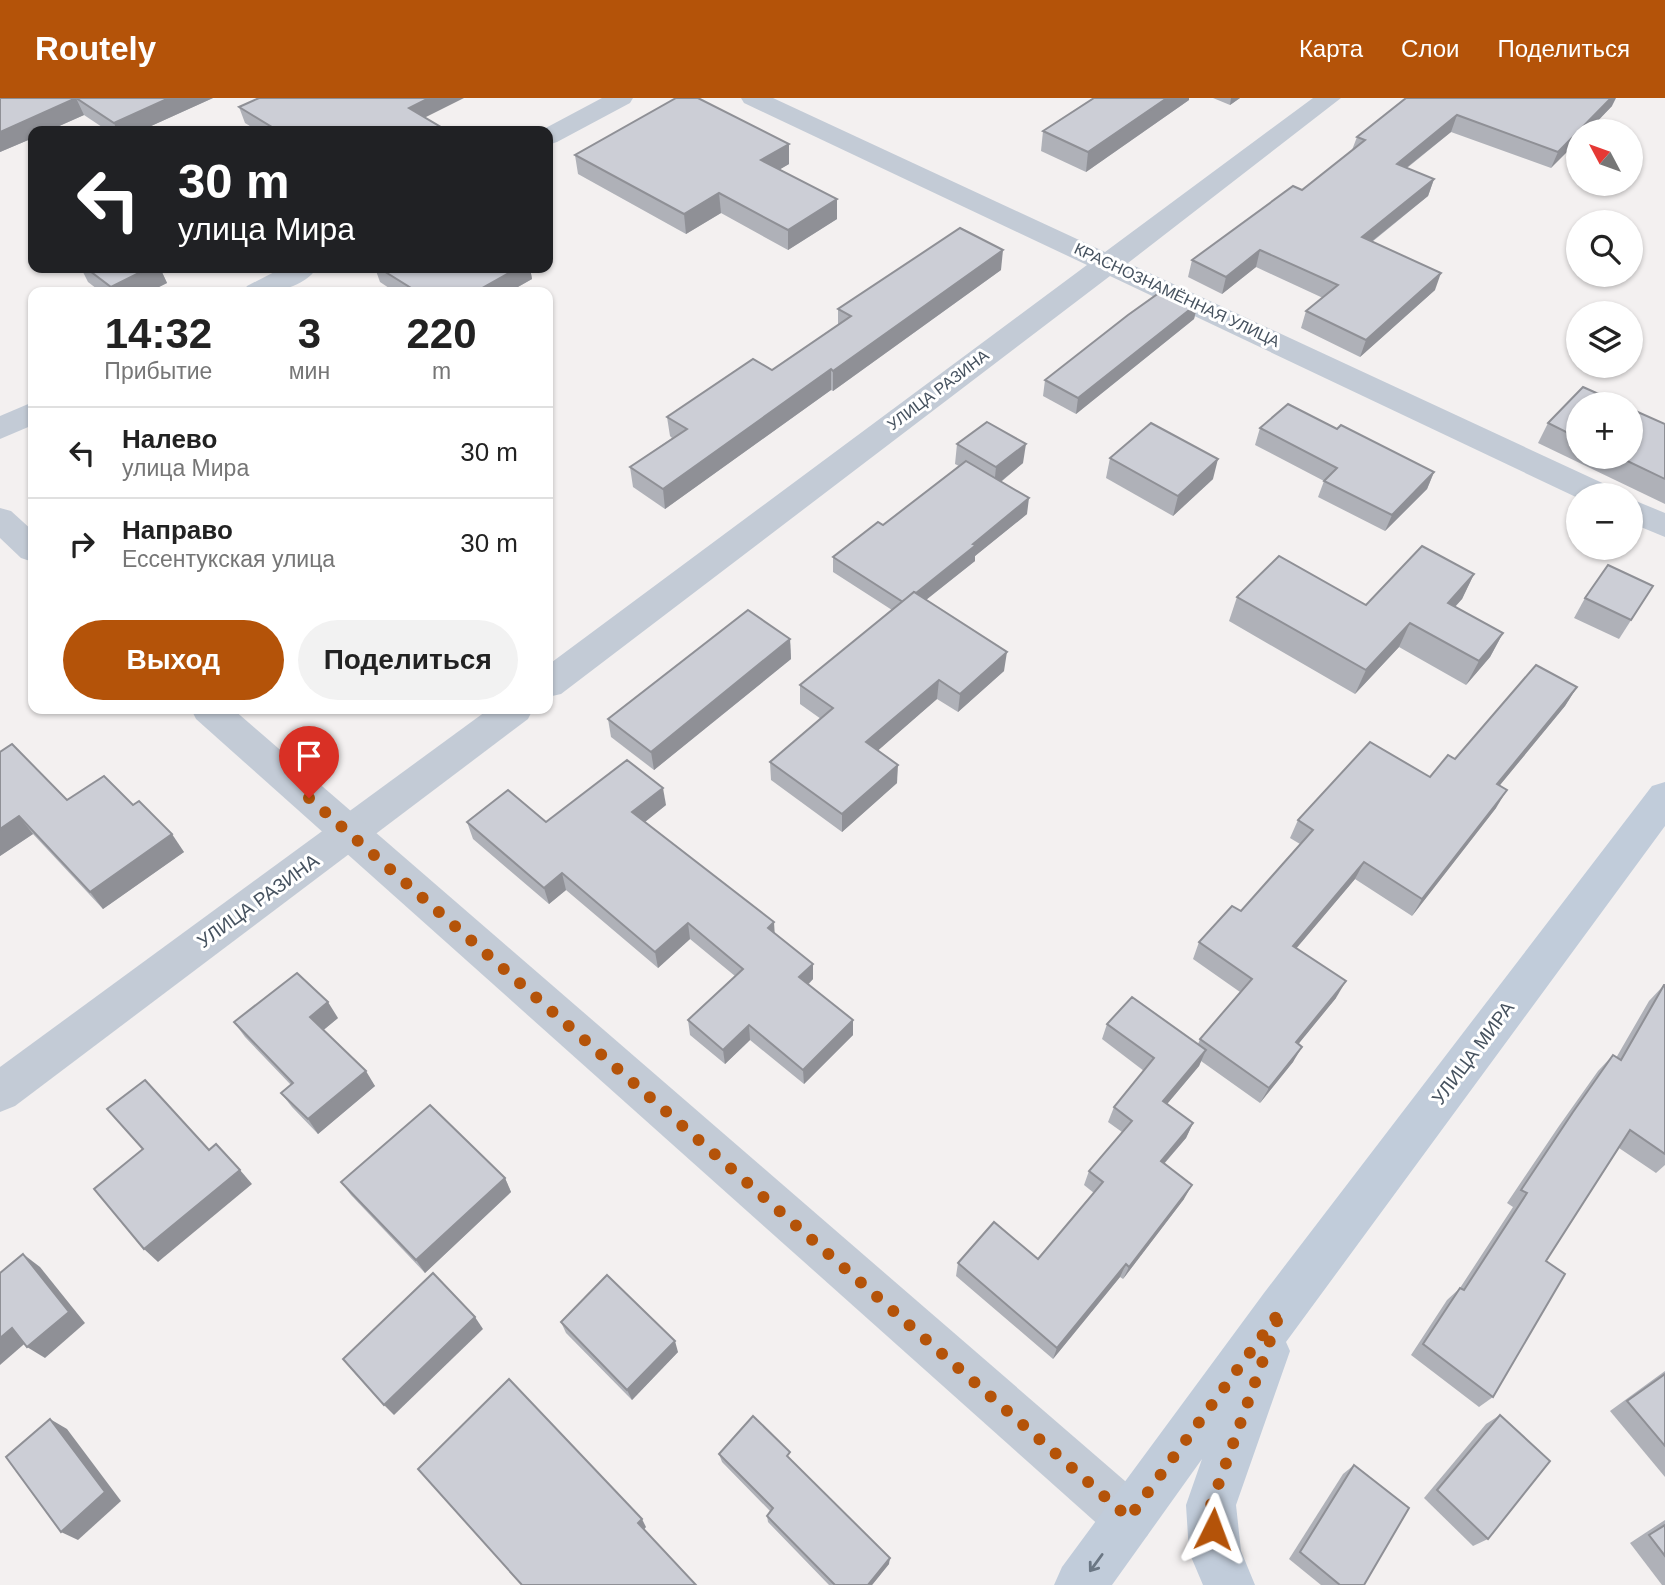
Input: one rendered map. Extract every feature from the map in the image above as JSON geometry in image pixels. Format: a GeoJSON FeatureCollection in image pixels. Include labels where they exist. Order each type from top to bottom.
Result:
{"type":"FeatureCollection","features":[{"type":"Feature","properties":{"kind":"main road","name":"УЛИЦА МИРА"},"geometry":{"type":"LineString","coordinates":[[1080,1585],[1281,1310],[1665,797]]}},
{"type":"Feature","properties":{"kind":"main road","name":"УЛИЦА МИРА"},"geometry":{"type":"LineString","coordinates":[[1229,1585],[1215,1552],[1211,1505],[1281,1310]]}},
{"type":"Feature","properties":{"kind":"street"},"geometry":{"type":"LineString","coordinates":[[553,134],[621,98]]}},
{"type":"Feature","properties":{"kind":"street","name":"КРАСНОЗНАМЁННАЯ УЛИЦА"},"geometry":{"type":"LineString","coordinates":[[753,98],[1575,483]]}},
{"type":"Feature","properties":{"kind":"street","name":"УЛИЦА РАЗИНА"},"geometry":{"type":"LineString","coordinates":[[553,680],[1329,98]]}},
{"type":"Feature","properties":{"kind":"street"},"geometry":{"type":"LineString","coordinates":[[267,287],[293,273]]}},
{"type":"Feature","properties":{"kind":"street"},"geometry":{"type":"LineString","coordinates":[[0,429],[28,415]]}},
{"type":"Feature","properties":{"kind":"street"},"geometry":{"type":"LineString","coordinates":[[1643,516],[1665,526]]}},
{"type":"Feature","properties":{"kind":"street"},"geometry":{"type":"LineString","coordinates":[[0,519],[28,545]]}},
{"type":"Feature","properties":{"kind":"street"},"geometry":{"type":"LineString","coordinates":[[215,714],[1129,1518]]}},
{"type":"Feature","properties":{"kind":"street","name":"УЛИЦА РАЗИНА"},"geometry":{"type":"LineString","coordinates":[[0,1092],[508,714]]}},
{"type":"Feature","properties":{"kind":"building"},"geometry":{"type":"Polygon","coordinates":[[[0,98],[76,98],[0,132],[0,98]]]}},
{"type":"Feature","properties":{"kind":"building"},"geometry":{"type":"Polygon","coordinates":[[[76,98],[169,98],[114,123],[76,98]]]}},
{"type":"Feature","properties":{"kind":"building"},"geometry":{"type":"Polygon","coordinates":[[[259,98],[429,98],[409,108],[439,126],[270,126],[239,107],[259,98]]]}},
{"type":"Feature","properties":{"kind":"building"},"geometry":{"type":"Polygon","coordinates":[[[676,98],[698,98],[789,144],[761,160],[837,199],[788,230],[719,193],[684,214],[575,155],[676,98]]]}},
{"type":"Feature","properties":{"kind":"building"},"geometry":{"type":"Polygon","coordinates":[[[1094,98],[1167,98],[1088,152],[1043,131],[1094,98]]]}},
{"type":"Feature","properties":{"kind":"building"},"geometry":{"type":"Polygon","coordinates":[[[1406,98],[1611,98],[1590,119],[1566,119],[1566,144],[1558,152],[1457,115],[1397,164],[1434,179],[1362,237],[1441,273],[1366,340],[1306,311],[1338,285],[1260,250],[1226,277],[1192,260],[1293,186],[1302,190],[1365,140],[1357,137],[1406,98]]]}},
{"type":"Feature","properties":{"kind":"building"},"geometry":{"type":"Polygon","coordinates":[[[960,228],[1003,250],[663,489],[630,467],[687,429],[667,417],[753,359],[772,370],[851,316],[838,309],[960,228]]]}},
{"type":"Feature","properties":{"kind":"building"},"geometry":{"type":"Polygon","coordinates":[[[93,273],[139,273],[111,287],[93,273]]]}},
{"type":"Feature","properties":{"kind":"building"},"geometry":{"type":"Polygon","coordinates":[[[387,273],[509,273],[484,287],[409,287],[387,273]]]}},
{"type":"Feature","properties":{"kind":"building"},"geometry":{"type":"Polygon","coordinates":[[[1166,288],[1198,303],[1078,398],[1045,380],[1128,315],[1166,288]]]}},
{"type":"Feature","properties":{"kind":"building"},"geometry":{"type":"Polygon","coordinates":[[[1583,387],[1594,392],[1578,392],[1583,387]]]}},
{"type":"Feature","properties":{"kind":"building"},"geometry":{"type":"Polygon","coordinates":[[[1288,404],[1337,429],[1341,425],[1434,472],[1392,515],[1324,481],[1337,468],[1260,428],[1288,404]]]}},
{"type":"Feature","properties":{"kind":"building"},"geometry":{"type":"Polygon","coordinates":[[[1566,404],[1566,432],[1548,423],[1566,404]]]}},
{"type":"Feature","properties":{"kind":"building"},"geometry":{"type":"Polygon","coordinates":[[[1643,414],[1665,424],[1665,479],[1643,468],[1643,414]]]}},
{"type":"Feature","properties":{"kind":"building"},"geometry":{"type":"Polygon","coordinates":[[[987,422],[1026,444],[996,467],[957,444],[987,422]]]}},
{"type":"Feature","properties":{"kind":"building"},"geometry":{"type":"Polygon","coordinates":[[[1151,423],[1218,459],[1178,496],[1110,458],[1151,423]]]}},
{"type":"Feature","properties":{"kind":"building"},"geometry":{"type":"Polygon","coordinates":[[[966,461],[1029,498],[916,593],[903,602],[833,557],[878,522],[883,525],[966,461]]]}},
{"type":"Feature","properties":{"kind":"building"},"geometry":{"type":"Polygon","coordinates":[[[1422,546],[1474,574],[1448,603],[1503,633],[1479,661],[1410,623],[1366,670],[1237,597],[1279,556],[1366,605],[1422,546]]]}},
{"type":"Feature","properties":{"kind":"building"},"geometry":{"type":"Polygon","coordinates":[[[1608,565],[1653,586],[1631,620],[1585,598],[1608,565]]]}},
{"type":"Feature","properties":{"kind":"building"},"geometry":{"type":"Polygon","coordinates":[[[914,592],[1007,652],[960,694],[939,680],[866,742],[898,765],[842,814],[770,762],[833,708],[800,685],[914,592]]]}},
{"type":"Feature","properties":{"kind":"building"},"geometry":{"type":"Polygon","coordinates":[[[748,610],[790,639],[651,752],[608,719],[748,610]]]}},
{"type":"Feature","properties":{"kind":"building"},"geometry":{"type":"Polygon","coordinates":[[[1536,665],[1577,687],[1497,784],[1507,790],[1422,899],[1364,862],[1293,946],[1346,981],[1296,1042],[1302,1047],[1269,1088],[1200,1039],[1252,979],[1199,942],[1232,906],[1241,911],[1313,830],[1298,820],[1370,742],[1430,777],[1448,755],[1455,759],[1536,665]]]}},
{"type":"Feature","properties":{"kind":"building"},"geometry":{"type":"Polygon","coordinates":[[[12,744],[67,800],[104,776],[133,805],[139,801],[172,834],[90,892],[19,816],[0,829],[0,752],[12,744]]]}},
{"type":"Feature","properties":{"kind":"building"},"geometry":{"type":"Polygon","coordinates":[[[627,760],[663,788],[632,812],[774,922],[768,928],[813,964],[799,977],[853,1020],[803,1070],[749,1025],[723,1050],[688,1020],[743,969],[688,923],[655,952],[562,873],[544,888],[467,822],[508,790],[546,822],[627,760]]]}},
{"type":"Feature","properties":{"kind":"building"},"geometry":{"type":"Polygon","coordinates":[[[297,973],[328,1002],[310,1017],[366,1071],[308,1119],[281,1093],[293,1083],[234,1022],[297,973]]]}},
{"type":"Feature","properties":{"kind":"building"},"geometry":{"type":"Polygon","coordinates":[[[1664,985],[1665,1154],[1630,1130],[1546,1261],[1565,1274],[1493,1397],[1423,1344],[1460,1288],[1464,1290],[1527,1193],[1521,1190],[1573,1112],[1613,1055],[1621,1060],[1664,985]]]}},
{"type":"Feature","properties":{"kind":"building"},"geometry":{"type":"Polygon","coordinates":[[[1132,997],[1206,1050],[1163,1101],[1193,1123],[1161,1161],[1192,1185],[1129,1267],[1126,1264],[1057,1348],[958,1263],[994,1222],[1038,1259],[1103,1182],[1089,1171],[1132,1121],[1114,1107],[1154,1058],[1107,1024],[1132,997]]]}},
{"type":"Feature","properties":{"kind":"building"},"geometry":{"type":"Polygon","coordinates":[[[145,1080],[209,1150],[216,1144],[240,1170],[144,1249],[94,1189],[143,1149],[107,1109],[145,1080]]]}},
{"type":"Feature","properties":{"kind":"building"},"geometry":{"type":"Polygon","coordinates":[[[430,1105],[505,1178],[416,1260],[341,1182],[430,1105]]]}},
{"type":"Feature","properties":{"kind":"building"},"geometry":{"type":"Polygon","coordinates":[[[23,1254],[69,1312],[27,1347],[12,1328],[0,1338],[0,1273],[23,1254]]]}},
{"type":"Feature","properties":{"kind":"building"},"geometry":{"type":"Polygon","coordinates":[[[433,1273],[475,1317],[384,1405],[343,1359],[433,1273]]]}},
{"type":"Feature","properties":{"kind":"building"},"geometry":{"type":"Polygon","coordinates":[[[607,1275],[675,1341],[627,1390],[561,1322],[607,1275]]]}},
{"type":"Feature","properties":{"kind":"building"},"geometry":{"type":"Polygon","coordinates":[[[1665,1374],[1665,1446],[1627,1401],[1665,1374]]]}},
{"type":"Feature","properties":{"kind":"building"},"geometry":{"type":"Polygon","coordinates":[[[509,1379],[642,1519],[638,1523],[696,1585],[522,1585],[418,1469],[509,1379]]]}},
{"type":"Feature","properties":{"kind":"building"},"geometry":{"type":"Polygon","coordinates":[[[1500,1415],[1550,1461],[1488,1539],[1437,1490],[1500,1415]]]}},
{"type":"Feature","properties":{"kind":"building"},"geometry":{"type":"Polygon","coordinates":[[[753,1416],[790,1452],[787,1456],[890,1558],[868,1585],[835,1585],[767,1516],[773,1508],[719,1454],[753,1416]]]}},
{"type":"Feature","properties":{"kind":"building"},"geometry":{"type":"Polygon","coordinates":[[[50,1419],[105,1492],[61,1532],[6,1457],[50,1419]]]}},
{"type":"Feature","properties":{"kind":"building"},"geometry":{"type":"Polygon","coordinates":[[[1354,1465],[1409,1508],[1364,1585],[1340,1585],[1300,1552],[1354,1465]]]}},
{"type":"Feature","properties":{"kind":"building"},"geometry":{"type":"Polygon","coordinates":[[[1665,1525],[1665,1556],[1649,1535],[1665,1525]]]}},
{"type":"Feature","properties":{"kind":"route"},"geometry":{"type":"LineString","coordinates":[[309,798],[1129,1518],[1281,1310],[1211,1505],[1213,1529]]}}]}
